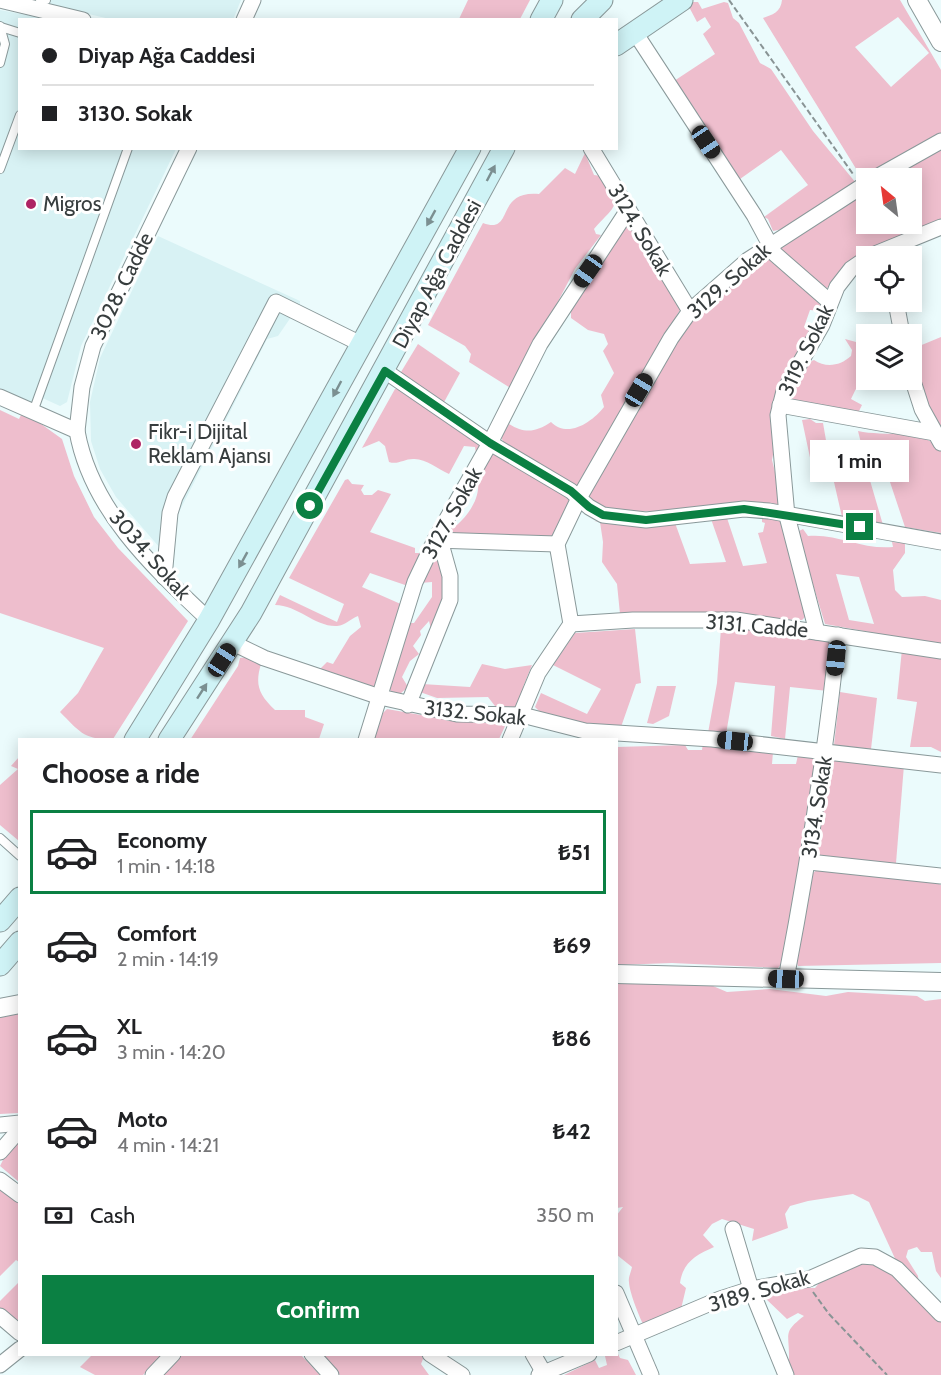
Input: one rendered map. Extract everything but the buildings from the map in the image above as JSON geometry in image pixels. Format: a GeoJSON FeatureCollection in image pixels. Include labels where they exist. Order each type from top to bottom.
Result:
{"type":"FeatureCollection","features":[{"type":"Feature","properties":{"kind":"main road"},"geometry":{"type":"LineString","coordinates":[[542,18],[552,0]]}},
{"type":"Feature","properties":{"kind":"main road"},"geometry":{"type":"LineString","coordinates":[[584,18],[602,0]]}},
{"type":"Feature","properties":{"kind":"main road"},"geometry":{"type":"LineString","coordinates":[[618,44],[682,0]]}},
{"type":"Feature","properties":{"kind":"main road","name":"Diyap Ağa Caddesi"},"geometry":{"type":"LineString","coordinates":[[136,738],[209,620],[469,150]]}},
{"type":"Feature","properties":{"kind":"main road","name":"Diyap Ağa Caddesi"},"geometry":{"type":"LineString","coordinates":[[170,738],[233,643],[385,371],[503,150]]}},
{"type":"Feature","properties":{"kind":"main road"},"geometry":{"type":"LineString","coordinates":[[0,921],[18,900]]}},
{"type":"Feature","properties":{"kind":"main road"},"geometry":{"type":"LineString","coordinates":[[0,965],[18,944]]}},
{"type":"Feature","properties":{"kind":"street"},"geometry":{"type":"LineString","coordinates":[[0,0],[75,18]]}},
{"type":"Feature","properties":{"kind":"street"},"geometry":{"type":"LineString","coordinates":[[245,18],[253,0]]}},
{"type":"Feature","properties":{"kind":"street"},"geometry":{"type":"LineString","coordinates":[[917,0],[941,42]]}},
{"type":"Feature","properties":{"kind":"street"},"geometry":{"type":"LineString","coordinates":[[634,32],[761,225],[769,246],[781,261],[830,302]]}},
{"type":"Feature","properties":{"kind":"street"},"geometry":{"type":"LineString","coordinates":[[893,168],[941,141]]}},
{"type":"Feature","properties":{"kind":"street","name":"3028. Cadde"},"geometry":{"type":"LineString","coordinates":[[77,431],[82,387],[93,346],[188,150]]}},
{"type":"Feature","properties":{"kind":"street","name":"3124. Sokak"},"geometry":{"type":"LineString","coordinates":[[592,150],[690,312]]}},
{"type":"Feature","properties":{"kind":"street","name":"3129. Sokak"},"geometry":{"type":"LineString","coordinates":[[558,544],[579,498],[639,390],[690,312],[748,260],[856,190]]}},
{"type":"Feature","properties":{"kind":"street","name":"3127. Sokak"},"geometry":{"type":"LineString","coordinates":[[367,738],[415,582],[540,344],[628,210]]}},
{"type":"Feature","properties":{"kind":"street","name":"3119. Sokak"},"geometry":{"type":"LineString","coordinates":[[903,246],[941,227]]}},
{"type":"Feature","properties":{"kind":"street","name":"3119. Sokak"},"geometry":{"type":"LineString","coordinates":[[817,632],[787,516],[778,415],[784,391],[822,325],[830,302],[843,278],[856,268]]}},
{"type":"Feature","properties":{"kind":"street"},"geometry":{"type":"LineString","coordinates":[[164,577],[170,513],[175,497],[276,302],[361,344]]}},
{"type":"Feature","properties":{"kind":"street"},"geometry":{"type":"LineString","coordinates":[[385,371],[490,443],[603,515],[646,520],[744,509],[824,520],[941,542]]}},
{"type":"Feature","properties":{"kind":"street"},"geometry":{"type":"LineString","coordinates":[[916,390],[922,409],[938,438]]}},
{"type":"Feature","properties":{"kind":"street"},"geometry":{"type":"LineString","coordinates":[[0,397],[77,431]]}},
{"type":"Feature","properties":{"kind":"street"},"geometry":{"type":"LineString","coordinates":[[780,405],[938,438]]}},
{"type":"Feature","properties":{"kind":"street","name":"3034. Sokak"},"geometry":{"type":"LineString","coordinates":[[77,431],[82,458],[97,490],[119,525],[164,577],[209,620]]}},
{"type":"Feature","properties":{"kind":"street"},"geometry":{"type":"LineString","coordinates":[[408,705],[450,600],[450,576],[437,540],[558,544],[571,624],[538,673],[511,738]]}},
{"type":"Feature","properties":{"kind":"street","name":"3131. Cadde"},"geometry":{"type":"LineString","coordinates":[[571,624],[633,620],[736,620],[941,651]]}},
{"type":"Feature","properties":{"kind":"street","name":"3134. Sokak"},"geometry":{"type":"LineString","coordinates":[[786,979],[809,862],[826,751],[838,635]]}},
{"type":"Feature","properties":{"kind":"street","name":"3132. Sokak"},"geometry":{"type":"LineString","coordinates":[[233,643],[264,658],[380,697],[457,714],[522,715],[556,725],[605,733],[712,739],[941,765]]}},
{"type":"Feature","properties":{"kind":"street"},"geometry":{"type":"LineString","coordinates":[[809,862],[941,876]]}},
{"type":"Feature","properties":{"kind":"street"},"geometry":{"type":"LineString","coordinates":[[618,974],[941,982]]}},
{"type":"Feature","properties":{"kind":"street"},"geometry":{"type":"LineString","coordinates":[[0,1008],[18,1004]]}},
{"type":"Feature","properties":{"kind":"street"},"geometry":{"type":"LineString","coordinates":[[0,1125],[18,1123]]}},
{"type":"Feature","properties":{"kind":"street"},"geometry":{"type":"LineString","coordinates":[[0,1152],[18,1131]]}},
{"type":"Feature","properties":{"kind":"street"},"geometry":{"type":"LineString","coordinates":[[0,1180],[18,1194]]}},
{"type":"Feature","properties":{"kind":"street"},"geometry":{"type":"LineString","coordinates":[[733,1229],[751,1289],[786,1375]]}},
{"type":"Feature","properties":{"kind":"street","name":"3189. Sokak"},"geometry":{"type":"LineString","coordinates":[[618,1342],[751,1289],[806,1280],[861,1256],[885,1261],[902,1273],[941,1314]]}},
{"type":"Feature","properties":{"kind":"street"},"geometry":{"type":"LineString","coordinates":[[618,1298],[651,1375]]}},
{"type":"Feature","properties":{"kind":"street"},"geometry":{"type":"LineString","coordinates":[[2,1322],[18,1332]]}},
{"type":"Feature","properties":{"kind":"street"},"geometry":{"type":"LineString","coordinates":[[0,1365],[18,1351]]}},
{"type":"Feature","properties":{"kind":"street"},"geometry":{"type":"LineString","coordinates":[[153,1375],[171,1356]]}},
{"type":"Feature","properties":{"kind":"street"},"geometry":{"type":"LineString","coordinates":[[314,1356],[331,1375]]}},
{"type":"Feature","properties":{"kind":"street"},"geometry":{"type":"LineString","coordinates":[[433,1356],[462,1375]]}},
{"type":"Feature","properties":{"kind":"street"},"geometry":{"type":"LineString","coordinates":[[534,1356],[542,1374],[584,1356]]}},
{"type":"Feature","properties":{"kind":"lane"},"geometry":{"type":"LineString","coordinates":[[40,0],[46,0]]}},
{"type":"Feature","properties":{"kind":"lane"},"geometry":{"type":"LineString","coordinates":[[0,27],[18,32]]}},
{"type":"Feature","properties":{"kind":"lane"},"geometry":{"type":"LineString","coordinates":[[0,27],[5,44],[0,63]]}},
{"type":"Feature","properties":{"kind":"lane"},"geometry":{"type":"LineString","coordinates":[[0,169],[18,120]]}},
{"type":"Feature","properties":{"kind":"lane"},"geometry":{"type":"LineString","coordinates":[[33,412],[127,150]]}},
{"type":"Feature","properties":{"kind":"lane"},"geometry":{"type":"LineString","coordinates":[[0,838],[18,854]]}},
{"type":"Feature","properties":{"kind":"path"},"geometry":{"type":"LineString","coordinates":[[729,0],[856,174]]}},
{"type":"Feature","properties":{"kind":"path"},"geometry":{"type":"LineString","coordinates":[[806,1280],[829,1314],[886,1375]]}},
{"type":"Feature","properties":{"kind":"shaded area"},"geometry":{"type":"Polygon","coordinates":[[[28,0],[241,0],[234,18],[106,18],[28,0]]]}},
{"type":"Feature","properties":{"kind":"shaded area"},"geometry":{"type":"Polygon","coordinates":[[[468,0],[530,0],[521,18],[459,18],[468,0]]]}},
{"type":"Feature","properties":{"kind":"shaded area"},"geometry":{"type":"Polygon","coordinates":[[[782,0],[900,0],[941,70],[941,133],[883,168],[856,169],[763,18],[770,16],[780,7],[782,0]],[[898,17],[855,47],[891,87],[929,53],[898,17]]]}},
{"type":"Feature","properties":{"kind":"shaded area"},"geometry":{"type":"Polygon","coordinates":[[[698,2],[702,9],[724,2],[728,3],[733,18],[739,23],[760,63],[771,69],[813,131],[856,183],[788,228],[773,231],[768,219],[764,217],[808,185],[781,150],[740,179],[674,81],[715,54],[703,34],[711,27],[705,17],[697,22],[688,5],[698,2]]]}},
{"type":"Feature","properties":{"kind":"shaded area"},"geometry":{"type":"Polygon","coordinates":[[[0,10],[43,18],[18,18],[18,150],[176,150],[81,346],[67,402],[60,406],[38,396],[34,398],[27,414],[0,401],[0,10]]]}},
{"type":"Feature","properties":{"kind":"shaded area"},"geometry":{"type":"Polygon","coordinates":[[[941,147],[941,221],[922,232],[922,168],[904,168],[941,147]]]}},
{"type":"Feature","properties":{"kind":"shaded area"},"geometry":{"type":"Polygon","coordinates":[[[585,153],[594,175],[601,176],[612,194],[614,205],[594,229],[596,234],[601,235],[575,269],[512,389],[469,362],[471,354],[465,346],[428,325],[483,223],[493,225],[499,223],[516,199],[525,195],[539,194],[565,168],[575,174],[585,153]]]}},
{"type":"Feature","properties":{"kind":"shaded area"},"geometry":{"type":"Polygon","coordinates":[[[856,197],[856,234],[919,234],[898,246],[856,246],[856,271],[825,289],[778,248],[856,197]]]}},
{"type":"Feature","properties":{"kind":"shaded area"},"geometry":{"type":"Polygon","coordinates":[[[627,222],[658,266],[658,274],[664,283],[667,282],[681,308],[581,484],[571,486],[504,443],[501,437],[509,424],[520,429],[535,430],[551,422],[558,427],[572,429],[586,423],[604,407],[601,395],[614,373],[603,351],[608,344],[604,334],[588,330],[571,318],[571,310],[627,222]]]}},
{"type":"Feature","properties":{"kind":"shaded area"},"geometry":{"type":"Polygon","coordinates":[[[158,236],[300,301],[278,336],[267,339],[177,516],[173,569],[160,555],[160,548],[116,497],[100,469],[91,441],[90,402],[100,358],[158,236]]]}},
{"type":"Feature","properties":{"kind":"shaded area"},"geometry":{"type":"Polygon","coordinates":[[[766,257],[820,302],[821,311],[810,310],[804,327],[815,334],[804,348],[776,439],[772,460],[782,500],[777,508],[674,512],[605,510],[589,497],[591,491],[663,360],[708,302],[735,277],[766,257]]]}},
{"type":"Feature","properties":{"kind":"shaded area"},"geometry":{"type":"Polygon","coordinates":[[[941,337],[941,432],[922,387],[922,345],[941,337]]]}},
{"type":"Feature","properties":{"kind":"shaded area"},"geometry":{"type":"Polygon","coordinates":[[[845,339],[856,342],[856,389],[851,399],[862,405],[857,415],[789,402],[789,395],[809,362],[814,360],[833,365],[851,356],[852,350],[845,339]]]}},
{"type":"Feature","properties":{"kind":"shaded area"},"geometry":{"type":"Polygon","coordinates":[[[418,344],[460,373],[443,404],[403,377],[401,372],[418,344]]]}},
{"type":"Feature","properties":{"kind":"shaded area"},"geometry":{"type":"Polygon","coordinates":[[[395,389],[402,389],[479,440],[481,450],[477,459],[475,447],[464,446],[449,474],[418,459],[389,462],[385,446],[379,441],[362,448],[395,389]]]}},
{"type":"Feature","properties":{"kind":"shaded area"},"geometry":{"type":"Polygon","coordinates":[[[0,410],[19,419],[23,411],[62,439],[74,476],[94,517],[118,548],[188,621],[114,738],[95,738],[83,733],[60,712],[78,693],[104,648],[0,613],[0,410]]]}},
{"type":"Feature","properties":{"kind":"shaded area"},"geometry":{"type":"Polygon","coordinates":[[[810,419],[816,423],[823,423],[831,469],[812,467],[802,420],[810,419]]]}},
{"type":"Feature","properties":{"kind":"shaded area"},"geometry":{"type":"Polygon","coordinates":[[[858,431],[902,434],[933,443],[941,450],[941,533],[905,527],[889,479],[869,477],[883,525],[842,517],[831,469],[869,475],[858,431]]]}},
{"type":"Feature","properties":{"kind":"shaded area"},"geometry":{"type":"Polygon","coordinates":[[[499,453],[569,496],[570,501],[553,538],[455,535],[450,532],[451,525],[457,525],[473,505],[478,487],[478,481],[475,478],[492,455],[499,453]]]}},
{"type":"Feature","properties":{"kind":"shaded area"},"geometry":{"type":"Polygon","coordinates":[[[348,479],[352,484],[364,485],[361,490],[364,495],[372,495],[378,490],[391,494],[370,532],[415,548],[415,553],[420,553],[421,557],[408,586],[370,573],[362,587],[403,605],[378,687],[372,689],[320,669],[327,662],[333,664],[350,636],[361,627],[358,616],[337,626],[329,625],[291,608],[275,605],[280,595],[337,622],[344,604],[289,578],[345,480],[348,479]]]}},
{"type":"Feature","properties":{"kind":"shaded area"},"geometry":{"type":"Polygon","coordinates":[[[770,517],[781,520],[807,615],[802,620],[635,615],[627,612],[620,614],[617,584],[602,562],[603,542],[600,522],[594,521],[675,523],[690,564],[726,562],[711,519],[727,518],[743,566],[767,563],[758,533],[763,532],[765,523],[762,519],[770,517]]]}},
{"type":"Feature","properties":{"kind":"shaded area"},"geometry":{"type":"Polygon","coordinates":[[[803,529],[808,536],[829,537],[871,546],[893,547],[892,542],[905,543],[905,553],[893,570],[895,590],[902,597],[925,596],[941,600],[941,645],[825,624],[797,532],[803,529]],[[836,574],[849,620],[874,624],[859,577],[836,574]]]}},
{"type":"Feature","properties":{"kind":"shaded area"},"geometry":{"type":"Polygon","coordinates":[[[438,556],[445,594],[431,629],[429,621],[420,631],[421,635],[413,646],[419,654],[410,661],[402,677],[408,687],[400,694],[389,688],[408,623],[414,623],[432,597],[432,582],[420,583],[432,557],[438,556]]]}},
{"type":"Feature","properties":{"kind":"shaded area"},"geometry":{"type":"Polygon","coordinates":[[[721,628],[746,628],[831,638],[828,691],[790,687],[785,739],[771,736],[775,686],[735,682],[726,734],[708,733],[717,683],[721,628]]]}},
{"type":"Feature","properties":{"kind":"shaded area"},"geometry":{"type":"Polygon","coordinates":[[[635,629],[641,683],[636,684],[621,727],[564,722],[543,714],[535,707],[541,693],[587,714],[601,689],[553,665],[575,633],[635,629]]]}},
{"type":"Feature","properties":{"kind":"shaded area"},"geometry":{"type":"Polygon","coordinates":[[[902,649],[941,655],[941,752],[931,747],[910,747],[917,702],[897,699],[902,649]]]}},
{"type":"Feature","properties":{"kind":"shaded area"},"geometry":{"type":"Polygon","coordinates":[[[246,657],[261,664],[258,677],[259,689],[275,710],[305,710],[305,717],[324,724],[319,738],[191,738],[238,666],[240,658],[246,657]]]}},
{"type":"Feature","properties":{"kind":"shaded area"},"geometry":{"type":"Polygon","coordinates":[[[482,664],[505,669],[532,665],[523,687],[522,703],[513,708],[495,706],[488,697],[437,698],[420,692],[422,684],[470,687],[482,664]]]}},
{"type":"Feature","properties":{"kind":"shaded area"},"geometry":{"type":"Polygon","coordinates":[[[657,686],[676,686],[669,716],[653,724],[647,723],[657,686]]]}},
{"type":"Feature","properties":{"kind":"shaded area"},"geometry":{"type":"Polygon","coordinates":[[[840,692],[877,698],[871,749],[834,745],[840,692]]]}},
{"type":"Feature","properties":{"kind":"shaded area"},"geometry":{"type":"Polygon","coordinates":[[[387,709],[438,718],[441,715],[503,719],[506,724],[499,738],[374,738],[383,713],[387,709]]]}},
{"type":"Feature","properties":{"kind":"shaded area"},"geometry":{"type":"Polygon","coordinates":[[[703,743],[773,752],[772,764],[796,764],[798,755],[811,757],[817,762],[787,957],[778,968],[672,963],[618,965],[618,747],[685,745],[688,750],[702,750],[703,743]]]}},
{"type":"Feature","properties":{"kind":"shaded area"},"geometry":{"type":"Polygon","coordinates":[[[836,757],[904,765],[896,863],[816,857],[830,761],[836,757]]]}},
{"type":"Feature","properties":{"kind":"shaded area"},"geometry":{"type":"Polygon","coordinates":[[[18,758],[18,769],[11,766],[18,758]]]}},
{"type":"Feature","properties":{"kind":"shaded area"},"geometry":{"type":"Polygon","coordinates":[[[18,769],[18,840],[0,825],[0,785],[18,769]]]}},
{"type":"Feature","properties":{"kind":"shaded area"},"geometry":{"type":"Polygon","coordinates":[[[818,869],[933,881],[941,885],[941,963],[798,966],[796,961],[813,873],[818,869]]]}},
{"type":"Feature","properties":{"kind":"shaded area"},"geometry":{"type":"Polygon","coordinates":[[[618,982],[713,986],[727,992],[770,989],[826,996],[848,992],[917,996],[925,1001],[941,999],[941,1278],[936,1271],[932,1252],[921,1252],[917,1247],[908,1250],[906,1257],[918,1276],[919,1287],[898,1265],[869,1202],[853,1194],[790,1206],[785,1214],[788,1228],[752,1241],[754,1229],[722,1219],[712,1224],[703,1235],[714,1247],[691,1260],[684,1270],[680,1283],[686,1288],[681,1309],[643,1324],[629,1286],[632,1267],[618,1256],[618,1213],[623,1207],[618,1208],[618,982]]]}},
{"type":"Feature","properties":{"kind":"shaded area"},"geometry":{"type":"Polygon","coordinates":[[[18,1013],[18,1113],[0,1114],[0,1017],[18,1013]]]}},
{"type":"Feature","properties":{"kind":"shaded area"},"geometry":{"type":"Polygon","coordinates":[[[18,1142],[18,1181],[0,1166],[5,1156],[18,1142]]]}},
{"type":"Feature","properties":{"kind":"shaded area"},"geometry":{"type":"Polygon","coordinates":[[[0,1185],[18,1199],[18,1261],[16,1260],[0,1276],[0,1185]]]}},
{"type":"Feature","properties":{"kind":"shaded area"},"geometry":{"type":"Polygon","coordinates":[[[855,1263],[881,1264],[941,1319],[941,1375],[792,1375],[788,1337],[793,1326],[804,1316],[798,1313],[787,1319],[764,1297],[797,1287],[815,1288],[821,1281],[855,1263]]]}},
{"type":"Feature","properties":{"kind":"shaded area"},"geometry":{"type":"Polygon","coordinates":[[[18,1283],[18,1322],[0,1308],[0,1301],[18,1283]]]}},
{"type":"Feature","properties":{"kind":"shaded area"},"geometry":{"type":"Polygon","coordinates":[[[618,1354],[620,1358],[628,1360],[636,1375],[564,1375],[595,1360],[599,1368],[607,1365],[605,1356],[618,1356],[618,1354]]]}},
{"type":"Feature","properties":{"kind":"shaded area"},"geometry":{"type":"Polygon","coordinates":[[[91,1356],[163,1356],[143,1375],[95,1375],[80,1367],[91,1356]]]}},
{"type":"Feature","properties":{"kind":"shaded area"},"geometry":{"type":"Polygon","coordinates":[[[177,1356],[302,1356],[320,1375],[160,1375],[177,1356]]]}},
{"type":"Feature","properties":{"kind":"shaded area"},"geometry":{"type":"Polygon","coordinates":[[[322,1356],[422,1356],[421,1364],[429,1375],[340,1375],[322,1356]]]}},
{"type":"Feature","properties":{"kind":"place","name":"Migros"},"geometry":{"type":"Point","coordinates":[31,204]}},
{"type":"Feature","properties":{"kind":"place","name":"Fikr-i Dijital Reklam Ajansı"},"geometry":{"type":"Point","coordinates":[136,444]}},
{"type":"Feature","properties":{"kind":"route"},"geometry":{"type":"LineString","coordinates":[[310,506],[385,371],[490,443],[571,491],[589,507],[603,515],[646,520],[744,509],[769,511],[787,516],[860,527]]}}]}
